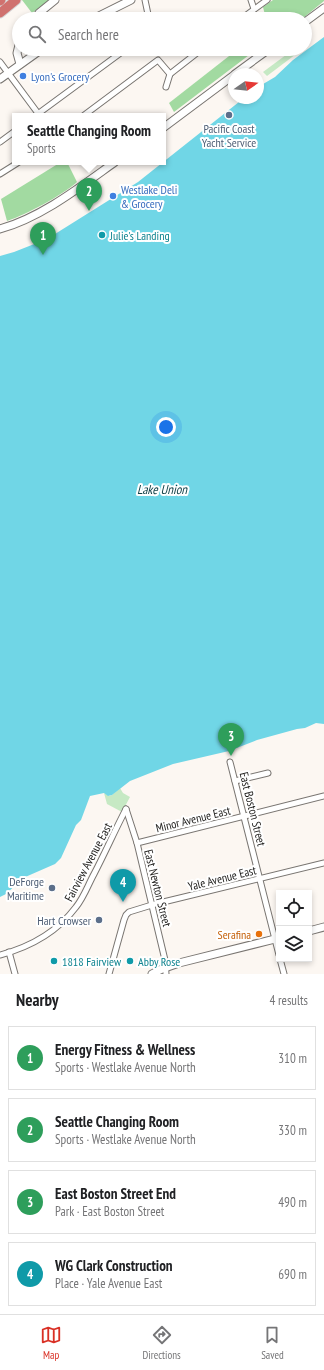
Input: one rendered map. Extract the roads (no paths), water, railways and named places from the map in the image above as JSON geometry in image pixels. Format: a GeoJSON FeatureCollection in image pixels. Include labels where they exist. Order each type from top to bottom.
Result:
{"type":"FeatureCollection","features":[{"type":"Feature","properties":{"kind":"highway"},"geometry":{"type":"LineString","coordinates":[[0,13],[16,0]]}},
{"type":"Feature","properties":{"kind":"main road"},"geometry":{"type":"LineString","coordinates":[[40,12],[55,0]]}},
{"type":"Feature","properties":{"kind":"main road"},"geometry":{"type":"LineString","coordinates":[[107,12],[131,0]]}},
{"type":"Feature","properties":{"kind":"main road"},"geometry":{"type":"LineString","coordinates":[[312,17],[324,8]]}},
{"type":"Feature","properties":{"kind":"main road"},"geometry":{"type":"LineString","coordinates":[[18,56],[20,64]]}},
{"type":"Feature","properties":{"kind":"main road"},"geometry":{"type":"LineString","coordinates":[[0,79],[32,56]]}},
{"type":"Feature","properties":{"kind":"main road"},"geometry":{"type":"LineString","coordinates":[[243,68],[259,56]]}},
{"type":"Feature","properties":{"kind":"main road"},"geometry":{"type":"LineString","coordinates":[[166,126],[228,79]]}},
{"type":"Feature","properties":{"kind":"main road"},"geometry":{"type":"LineString","coordinates":[[0,228],[28,218],[71,193],[111,165]]}},
{"type":"Feature","properties":{"kind":"main road"},"geometry":{"type":"LineString","coordinates":[[312,930],[324,927]]}},
{"type":"Feature","properties":{"kind":"main road"},"geometry":{"type":"LineString","coordinates":[[152,974],[276,939]]}},
{"type":"Feature","properties":{"kind":"street"},"geometry":{"type":"LineString","coordinates":[[145,0],[148,12]]}},
{"type":"Feature","properties":{"kind":"street"},"geometry":{"type":"LineString","coordinates":[[251,0],[254,9]]}},
{"type":"Feature","properties":{"kind":"street"},"geometry":{"type":"LineString","coordinates":[[250,12],[267,0]]}},
{"type":"Feature","properties":{"kind":"street"},"geometry":{"type":"LineString","coordinates":[[41,113],[117,56]]}},
{"type":"Feature","properties":{"kind":"street"},"geometry":{"type":"LineString","coordinates":[[166,87],[170,74],[193,56]]}},
{"type":"Feature","properties":{"kind":"street"},"geometry":{"type":"LineString","coordinates":[[87,113],[158,60],[170,74]]}},
{"type":"Feature","properties":{"kind":"street"},"geometry":{"type":"LineString","coordinates":[[0,62],[37,113]]}},
{"type":"Feature","properties":{"kind":"street"},"geometry":{"type":"LineString","coordinates":[[0,142],[12,133]]}},
{"type":"Feature","properties":{"kind":"street"},"geometry":{"type":"LineString","coordinates":[[0,174],[14,165]]}},
{"type":"Feature","properties":{"kind":"street","name":"East Boston Street"},"geometry":{"type":"LineString","coordinates":[[230,762],[276,935]]}},
{"type":"Feature","properties":{"kind":"street"},"geometry":{"type":"LineString","coordinates":[[235,781],[268,773]]}},
{"type":"Feature","properties":{"kind":"street","name":"Minor Avenue East"},"geometry":{"type":"LineString","coordinates":[[137,843],[324,796]]}},
{"type":"Feature","properties":{"kind":"street","name":"East Newton Street"},"geometry":{"type":"LineString","coordinates":[[126,809],[137,843],[166,971]]}},
{"type":"Feature","properties":{"kind":"street","name":"Fairview Avenue East"},"geometry":{"type":"LineString","coordinates":[[0,954],[29,944],[52,931],[77,906],[126,809]]}},
{"type":"Feature","properties":{"kind":"street","name":"Yale Avenue East"},"geometry":{"type":"LineString","coordinates":[[109,974],[124,920],[129,912],[324,863]]}},
{"type":"Feature","properties":{"kind":"street"},"geometry":{"type":"LineString","coordinates":[[9,952],[15,974]]}},
{"type":"Feature","properties":{"kind":"street"},"geometry":{"type":"LineString","coordinates":[[281,962],[284,974]]}},
{"type":"Feature","properties":{"kind":"water","name":"Lake Union"},"geometry":{"type":"Polygon","coordinates":[[[324,37],[324,724],[316,723],[305,728],[257,740],[229,751],[173,764],[130,781],[112,795],[108,796],[104,793],[90,796],[81,820],[76,825],[61,858],[55,864],[23,878],[6,894],[0,897],[0,256],[47,239],[138,182],[159,165],[166,165],[166,160],[236,104],[264,104],[264,83],[275,77],[298,56],[312,56],[312,46],[324,37]]]}},
{"type":"Feature","properties":{"kind":"place","name":"Lyon's Grocery"},"geometry":{"type":"Point","coordinates":[23,76]}},
{"type":"Feature","properties":{"kind":"place","name":"Pacific Coast Yacht Service"},"geometry":{"type":"Point","coordinates":[229,115]}},
{"type":"Feature","properties":{"kind":"place","name":"Westlake Deli & Grocery"},"geometry":{"type":"Point","coordinates":[113,196]}},
{"type":"Feature","properties":{"kind":"place","name":"Seattle Changing Room"},"geometry":{"type":"Point","coordinates":[89,211]}},
{"type":"Feature","properties":{"kind":"place","name":"Julie's Landing"},"geometry":{"type":"Point","coordinates":[102,235]}},
{"type":"Feature","properties":{"kind":"place","name":"Energy Fitness & Wellness"},"geometry":{"type":"Point","coordinates":[43,255]}},
{"type":"Feature","properties":{"kind":"place","name":"East Boston Street End"},"geometry":{"type":"Point","coordinates":[231,756]}},
{"type":"Feature","properties":{"kind":"place","name":"DeForge Maritime"},"geometry":{"type":"Point","coordinates":[52,888]}},
{"type":"Feature","properties":{"kind":"place","name":"WG Clark Construction"},"geometry":{"type":"Point","coordinates":[123,902]}},
{"type":"Feature","properties":{"kind":"place","name":"Hart Crowser"},"geometry":{"type":"Point","coordinates":[99,920]}},
{"type":"Feature","properties":{"kind":"place","name":"Serafina"},"geometry":{"type":"Point","coordinates":[259,934]}},
{"type":"Feature","properties":{"kind":"place","name":"1818 Fairview"},"geometry":{"type":"Point","coordinates":[54,961]}},
{"type":"Feature","properties":{"kind":"place","name":"Abby Rose"},"geometry":{"type":"Point","coordinates":[130,961]}}]}
